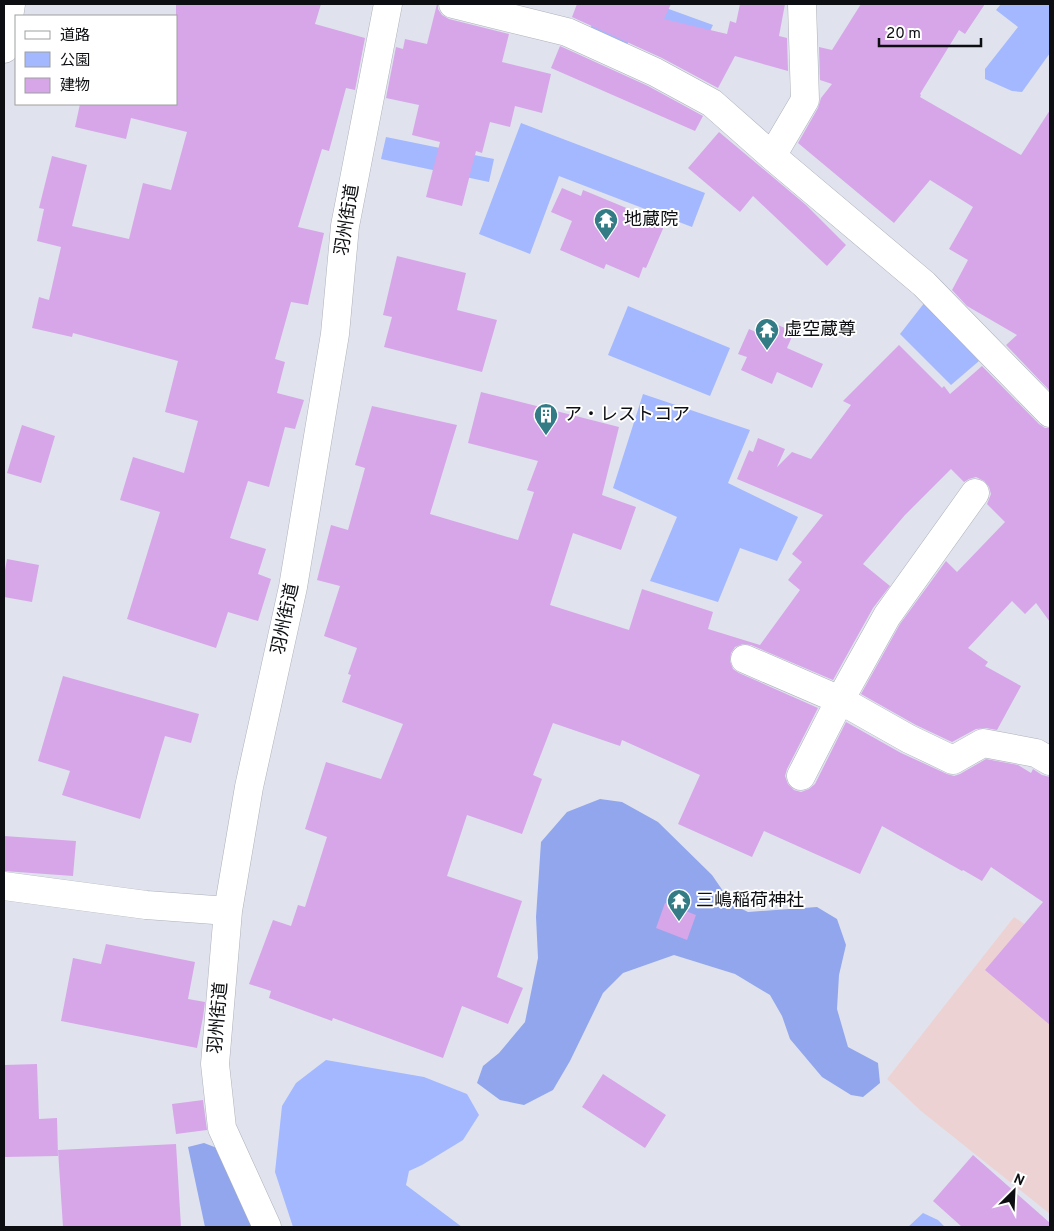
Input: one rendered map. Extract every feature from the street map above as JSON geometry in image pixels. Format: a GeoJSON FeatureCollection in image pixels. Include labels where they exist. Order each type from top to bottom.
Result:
{"type":"FeatureCollection","features":[{"type":"Feature","properties":{"kind":"main road"},"geometry":{"type":"LineString","coordinates":[[4,49],[11,4]]}},
{"type":"Feature","properties":{"kind":"main road","name":"羽州街道"},"geometry":{"type":"LineString","coordinates":[[267,1227],[222,1128],[215,1064],[228,911],[249,787],[293,587],[335,334],[345,226],[388,4]]}},
{"type":"Feature","properties":{"kind":"main road"},"geometry":{"type":"LineString","coordinates":[[453,4],[567,32],[655,72],[712,103],[924,284],[1050,413]]}},
{"type":"Feature","properties":{"kind":"main road"},"geometry":{"type":"LineString","coordinates":[[772,156],[805,100],[802,4]]}},
{"type":"Feature","properties":{"kind":"main road"},"geometry":{"type":"LineString","coordinates":[[802,776],[840,700],[887,616],[975,493]]}},
{"type":"Feature","properties":{"kind":"main road"},"geometry":{"type":"LineString","coordinates":[[745,659],[840,700],[908,739],[953,760],[983,743],[1036,753],[1050,760]]}},
{"type":"Feature","properties":{"kind":"main road"},"geometry":{"type":"LineString","coordinates":[[4,886],[146,905],[228,911]]}},
{"type":"Feature","properties":{"kind":"shaded area"},"geometry":{"type":"Polygon","coordinates":[[[600,799],[622,802],[658,822],[712,875],[732,904],[748,912],[817,907],[837,919],[846,945],[839,975],[837,1009],[848,1047],[878,1063],[880,1083],[863,1097],[851,1095],[822,1077],[790,1039],[782,1016],[770,995],[735,974],[674,955],[623,973],[603,993],[570,1061],[553,1090],[524,1105],[500,1100],[477,1083],[483,1066],[499,1053],[525,1022],[538,958],[536,917],[541,842],[567,812],[600,799]]]}},
{"type":"Feature","properties":{"kind":"shaded area"},"geometry":{"type":"Polygon","coordinates":[[[1014,917],[1050,941],[1050,1214],[921,1111],[887,1079],[1014,917]]]}},
{"type":"Feature","properties":{"kind":"shaded area"},"geometry":{"type":"Polygon","coordinates":[[[204,1143],[217,1148],[254,1227],[205,1227],[188,1147],[204,1143]]]}},
{"type":"Feature","properties":{"kind":"green space"},"geometry":{"type":"Polygon","coordinates":[[[612,4],[655,4],[713,25],[703,46],[637,18],[626,48],[589,34],[596,10],[609,13],[612,4]]]}},
{"type":"Feature","properties":{"kind":"green space"},"geometry":{"type":"Polygon","coordinates":[[[1001,4],[1050,4],[1050,53],[1022,92],[1012,91],[985,79],[985,69],[1018,27],[996,10],[1001,4]]]}},
{"type":"Feature","properties":{"kind":"green space"},"geometry":{"type":"Polygon","coordinates":[[[521,123],[705,193],[692,227],[559,176],[530,254],[479,234],[521,123]]]}},
{"type":"Feature","properties":{"kind":"green space"},"geometry":{"type":"Polygon","coordinates":[[[386,137],[494,159],[489,182],[381,159],[386,137]]]}},
{"type":"Feature","properties":{"kind":"green space"},"geometry":{"type":"Polygon","coordinates":[[[925,302],[979,361],[951,385],[900,334],[925,302]]]}},
{"type":"Feature","properties":{"kind":"green space"},"geometry":{"type":"Polygon","coordinates":[[[628,306],[730,348],[710,396],[608,355],[628,306]]]}},
{"type":"Feature","properties":{"kind":"green space"},"geometry":{"type":"Polygon","coordinates":[[[643,394],[750,430],[728,483],[798,517],[777,561],[740,548],[718,602],[650,581],[677,517],[613,488],[643,394]]]}},
{"type":"Feature","properties":{"kind":"green space"},"geometry":{"type":"Polygon","coordinates":[[[326,1060],[424,1077],[467,1094],[479,1115],[463,1140],[409,1171],[406,1185],[462,1227],[293,1227],[275,1172],[282,1106],[296,1083],[326,1060]]]}},
{"type":"Feature","properties":{"kind":"green space"},"geometry":{"type":"Polygon","coordinates":[[[923,1213],[938,1220],[945,1227],[908,1227],[923,1213]]]}},
{"type":"Feature","properties":{"kind":"building"},"geometry":{"type":"Polygon","coordinates":[[[176,4],[321,4],[315,24],[365,38],[355,90],[346,88],[329,151],[322,149],[298,227],[324,233],[308,305],[291,302],[275,359],[285,362],[277,393],[304,400],[295,429],[285,427],[269,487],[248,481],[230,538],[266,549],[258,574],[271,579],[258,621],[228,612],[216,648],[127,619],[160,512],[120,500],[133,457],[184,473],[198,421],[165,412],[178,361],[73,333],[72,337],[32,328],[39,297],[49,300],[61,247],[37,241],[44,209],[39,208],[52,156],[87,165],[72,226],[129,239],[143,183],[171,190],[187,132],[131,118],[126,139],[75,127],[80,105],[178,105],[178,15],[176,15],[176,4]]]}},
{"type":"Feature","properties":{"kind":"building"},"geometry":{"type":"Polygon","coordinates":[[[437,4],[442,15],[449,19],[509,34],[502,62],[551,74],[542,113],[515,106],[510,127],[490,122],[482,153],[476,151],[462,206],[426,197],[440,142],[412,135],[419,105],[386,98],[396,47],[403,49],[405,39],[427,44],[437,4]]]}},
{"type":"Feature","properties":{"kind":"building"},"geometry":{"type":"Polygon","coordinates":[[[577,4],[671,4],[664,19],[727,34],[730,21],[736,23],[740,4],[785,4],[779,36],[787,38],[788,71],[735,56],[718,88],[662,58],[572,17],[577,4]]]}},
{"type":"Feature","properties":{"kind":"building"},"geometry":{"type":"Polygon","coordinates":[[[861,4],[985,4],[965,34],[959,30],[920,94],[920,97],[1021,155],[1050,110],[1050,391],[1006,345],[1017,335],[967,306],[952,290],[968,260],[949,249],[973,207],[930,180],[894,223],[798,143],[818,108],[821,98],[832,84],[820,80],[819,47],[832,50],[861,4]]]}},
{"type":"Feature","properties":{"kind":"building"},"geometry":{"type":"Polygon","coordinates":[[[560,46],[648,86],[703,116],[695,131],[551,68],[560,46]]]}},
{"type":"Feature","properties":{"kind":"building"},"geometry":{"type":"Polygon","coordinates":[[[719,132],[806,205],[846,245],[827,266],[753,196],[740,212],[688,168],[719,132]]]}},
{"type":"Feature","properties":{"kind":"building"},"geometry":{"type":"Polygon","coordinates":[[[562,188],[581,196],[583,190],[665,224],[646,268],[643,267],[639,278],[606,264],[604,269],[560,250],[572,221],[551,212],[562,188]]]}},
{"type":"Feature","properties":{"kind":"building"},"geometry":{"type":"Polygon","coordinates":[[[397,256],[466,273],[457,310],[497,320],[482,372],[384,347],[392,317],[383,315],[397,256]]]}},
{"type":"Feature","properties":{"kind":"building","name":"虚空蔵尊"},"geometry":{"type":"Polygon","coordinates":[[[764,319],[794,332],[787,348],[823,364],[812,388],[777,372],[772,384],[741,370],[747,357],[738,354],[749,329],[758,333],[764,319]]]}},
{"type":"Feature","properties":{"kind":"building"},"geometry":{"type":"Polygon","coordinates":[[[899,345],[942,388],[944,386],[950,394],[982,366],[1039,424],[1045,428],[1050,428],[1050,622],[1036,603],[1025,614],[1012,601],[968,648],[988,662],[985,666],[1021,686],[997,730],[976,729],[952,742],[916,725],[861,694],[900,624],[946,561],[957,572],[1005,522],[987,504],[991,494],[989,487],[984,481],[976,477],[964,482],[951,469],[905,515],[863,564],[890,586],[873,608],[833,680],[751,645],[743,644],[735,647],[731,653],[730,661],[733,669],[739,673],[818,708],[787,769],[785,776],[788,784],[794,790],[801,792],[815,784],[846,722],[901,753],[954,776],[986,759],[1018,765],[1031,773],[1033,769],[1042,775],[1050,777],[1050,1025],[985,970],[1043,902],[991,867],[982,881],[882,826],[860,874],[764,831],[752,857],[678,824],[700,775],[622,740],[620,746],[553,723],[533,775],[542,779],[522,834],[467,815],[447,876],[522,901],[497,977],[523,988],[508,1024],[462,1006],[443,1058],[333,1018],[332,1021],[269,998],[271,991],[249,984],[273,920],[291,926],[298,905],[305,907],[327,837],[305,829],[326,762],[381,779],[403,724],[342,702],[351,675],[348,674],[357,648],[324,636],[340,586],[317,580],[331,525],[348,530],[365,468],[355,465],[372,406],[457,425],[430,514],[518,540],[534,492],[527,490],[538,461],[468,443],[481,392],[619,427],[602,495],[636,507],[621,550],[573,533],[550,605],[629,630],[642,589],[713,612],[708,629],[760,645],[800,590],[788,580],[802,562],[792,554],[823,515],[737,479],[749,450],[753,452],[758,438],[785,449],[777,467],[792,452],[811,459],[851,405],[843,401],[899,345]]]}},
{"type":"Feature","properties":{"kind":"building"},"geometry":{"type":"Polygon","coordinates":[[[22,425],[55,436],[41,483],[7,473],[22,425]]]}},
{"type":"Feature","properties":{"kind":"building"},"geometry":{"type":"Polygon","coordinates":[[[7,559],[39,565],[32,602],[4,597],[4,576],[7,559]]]}},
{"type":"Feature","properties":{"kind":"building"},"geometry":{"type":"Polygon","coordinates":[[[63,676],[199,714],[191,743],[165,736],[140,819],[62,795],[70,771],[38,761],[63,676]]]}},
{"type":"Feature","properties":{"kind":"building"},"geometry":{"type":"Polygon","coordinates":[[[4,836],[76,841],[73,876],[4,871],[4,836]]]}},
{"type":"Feature","properties":{"kind":"building","name":"三嶋稲荷神社"},"geometry":{"type":"Polygon","coordinates":[[[665,903],[696,915],[687,940],[656,928],[665,903]]]}},
{"type":"Feature","properties":{"kind":"building"},"geometry":{"type":"Polygon","coordinates":[[[106,944],[195,962],[188,999],[205,1002],[197,1048],[61,1021],[73,958],[101,964],[106,944]]]}},
{"type":"Feature","properties":{"kind":"building"},"geometry":{"type":"Polygon","coordinates":[[[37,1064],[39,1119],[57,1118],[58,1156],[4,1157],[4,1065],[37,1064]]]}},
{"type":"Feature","properties":{"kind":"building"},"geometry":{"type":"Polygon","coordinates":[[[603,1074],[666,1115],[645,1148],[582,1107],[603,1074]]]}},
{"type":"Feature","properties":{"kind":"building"},"geometry":{"type":"Polygon","coordinates":[[[203,1100],[207,1130],[176,1134],[172,1104],[203,1100]]]}},
{"type":"Feature","properties":{"kind":"building"},"geometry":{"type":"Polygon","coordinates":[[[176,1144],[181,1227],[63,1227],[58,1150],[176,1144]]]}},
{"type":"Feature","properties":{"kind":"building"},"geometry":{"type":"Polygon","coordinates":[[[973,1155],[1050,1223],[1050,1227],[962,1227],[933,1201],[973,1155]]]}},
{"type":"Feature","properties":{"kind":"place","name":"地蔵院"},"geometry":{"type":"Point","coordinates":[606,241]}},
{"type":"Feature","properties":{"kind":"place","name":"虚空蔵尊"},"geometry":{"type":"Point","coordinates":[767,351]}},
{"type":"Feature","properties":{"kind":"place","name":"ア・レストコア"},"geometry":{"type":"Point","coordinates":[546,436]}},
{"type":"Feature","properties":{"kind":"place","name":"三嶋稲荷神社"},"geometry":{"type":"Point","coordinates":[679,922]}}]}
